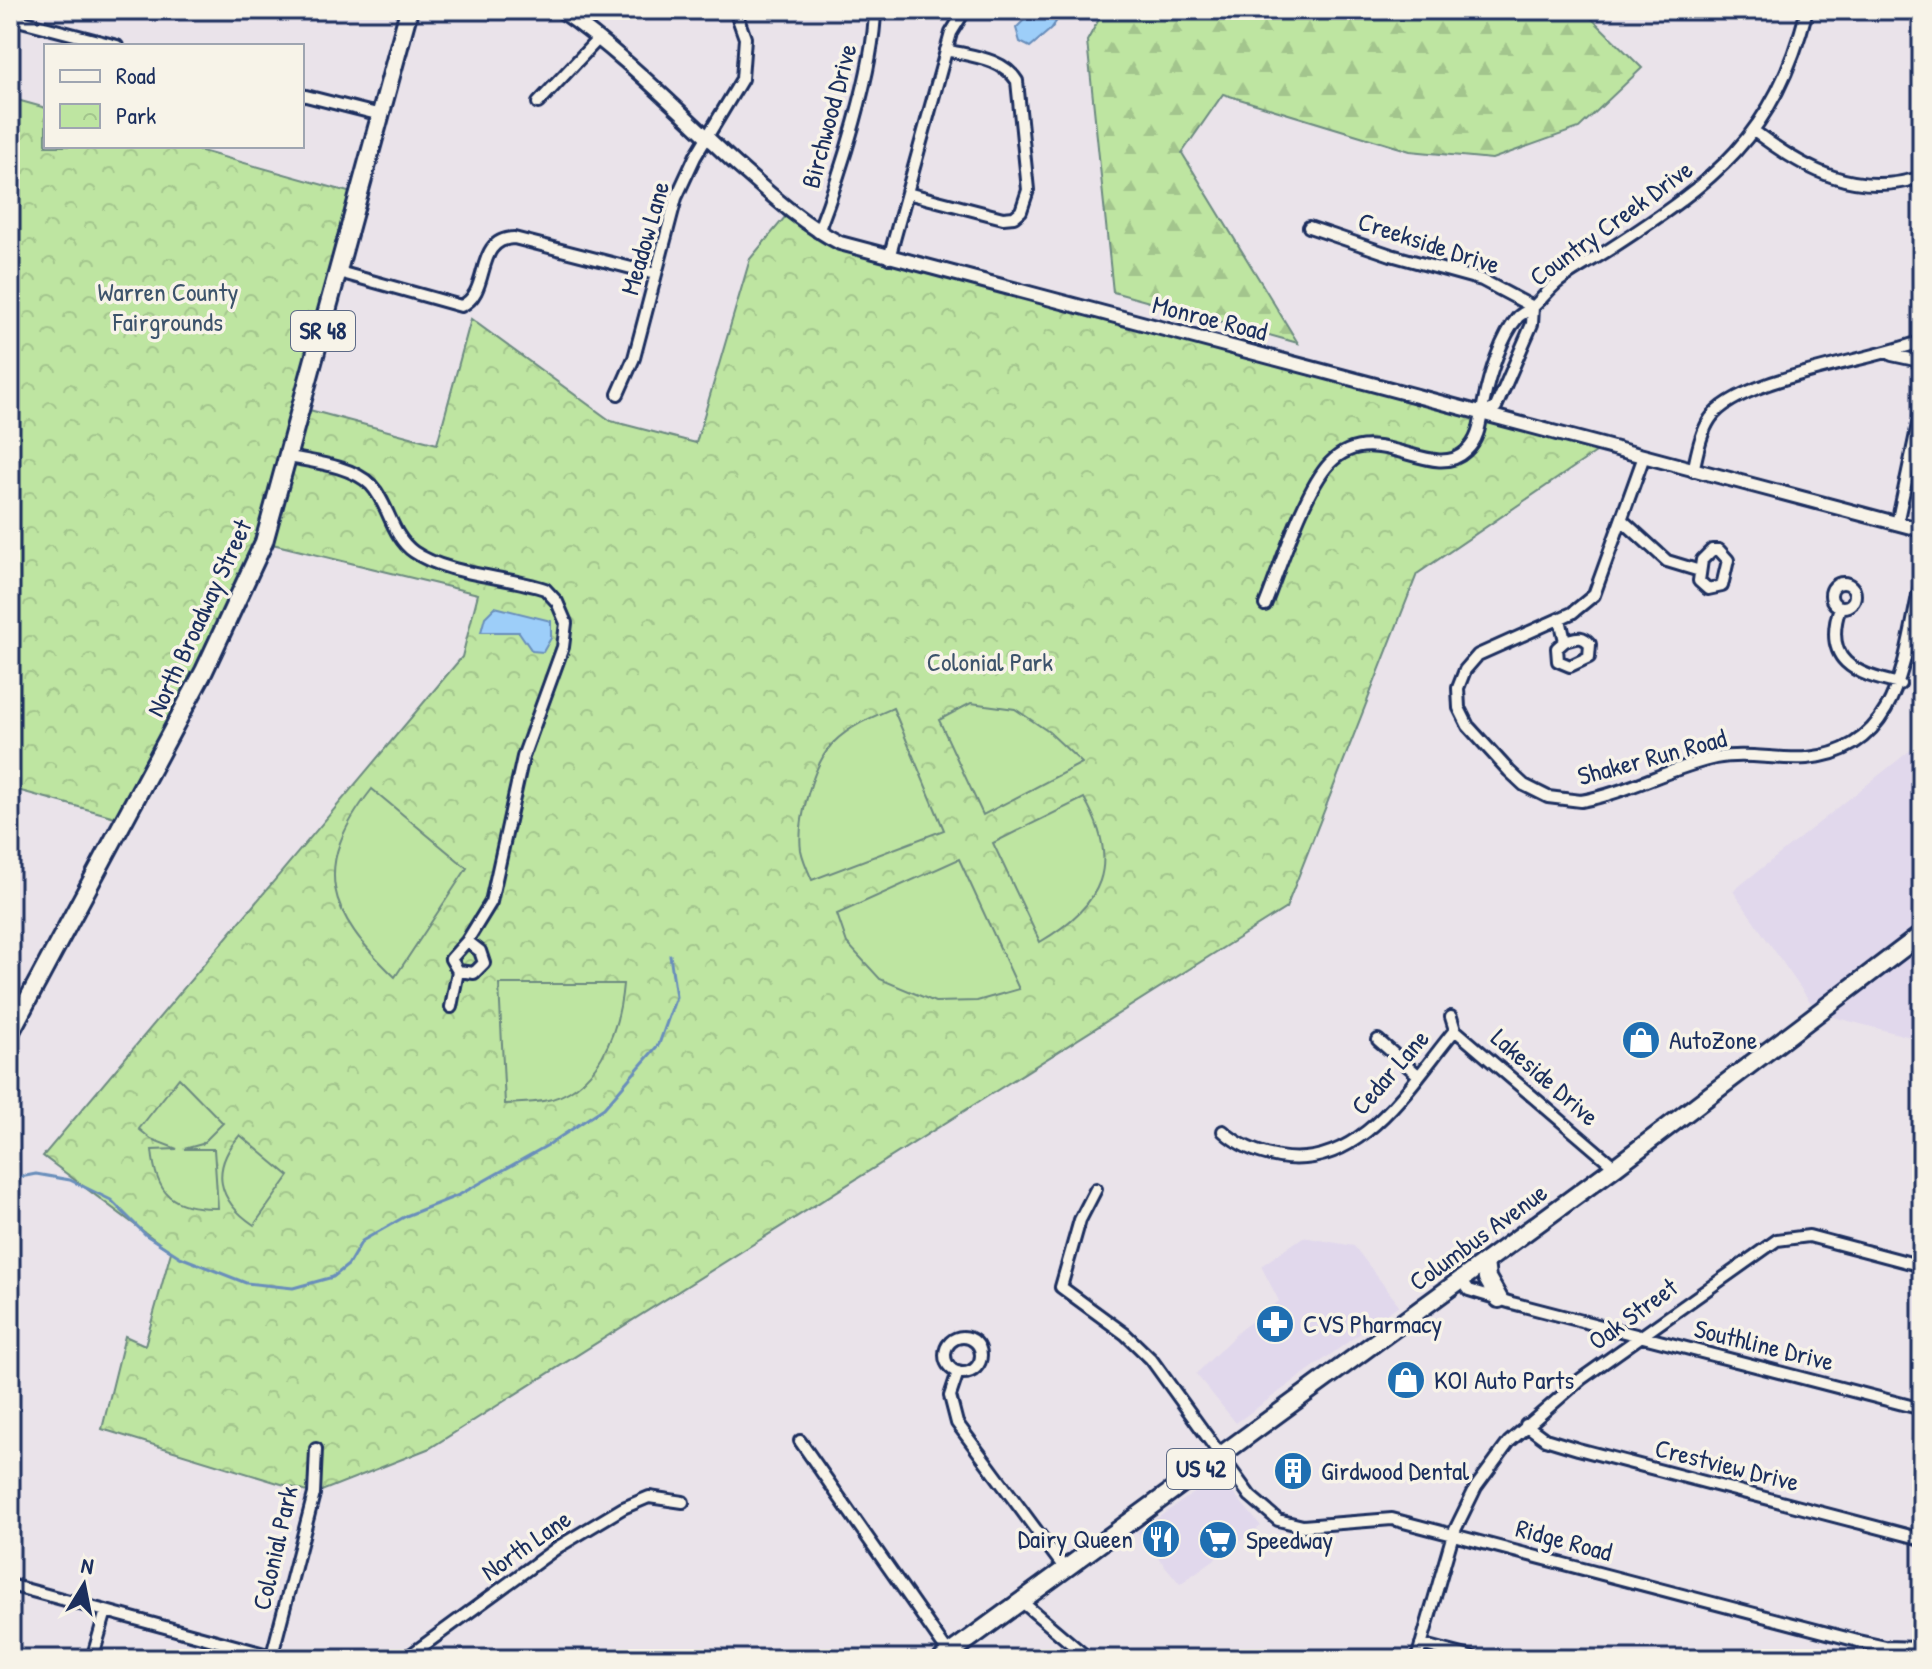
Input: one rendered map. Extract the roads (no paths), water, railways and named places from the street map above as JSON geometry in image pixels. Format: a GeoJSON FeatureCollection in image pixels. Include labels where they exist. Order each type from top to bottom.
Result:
{"type":"FeatureCollection","features":[{"type":"Feature","properties":{"kind":"main road","name":"North Broadway Street"},"geometry":{"type":"LineString","coordinates":[[10,1033],[107,857],[238,602],[264,542],[409,10]]}},
{"type":"Feature","properties":{"kind":"main road","name":"Columbus Avenue"},"geometry":{"type":"LineString","coordinates":[[946,1656],[1615,1167],[1922,934]]}},
{"type":"Feature","properties":{"kind":"main road"},"geometry":{"type":"LineString","coordinates":[[1485,1262],[1487,1278],[1499,1299]]}},
{"type":"Feature","properties":{"kind":"street","name":"Monroe Road"},"geometry":{"type":"LineString","coordinates":[[560,10],[598,39],[778,202],[818,232],[840,243],[1353,377],[1643,459],[1922,530]]}},
{"type":"Feature","properties":{"kind":"street","name":"Meadow Lane"},"geometry":{"type":"LineString","coordinates":[[618,394],[634,358],[676,198],[734,97],[745,65],[744,32],[735,10]]}},
{"type":"Feature","properties":{"kind":"street","name":"Birchwood Drive"},"geometry":{"type":"LineString","coordinates":[[818,232],[864,80],[872,47],[875,10]]}},
{"type":"Feature","properties":{"kind":"street"},"geometry":{"type":"LineString","coordinates":[[889,258],[951,33],[965,10]]}},
{"type":"Feature","properties":{"kind":"street","name":"Country Creek Drive"},"geometry":{"type":"LineString","coordinates":[[1265,605],[1316,484],[1331,462],[1347,450],[1366,445],[1400,450],[1433,460],[1455,458],[1471,445],[1484,415],[1496,407],[1532,324],[1533,307],[1569,274],[1694,193],[1729,161],[1754,131],[1791,63],[1807,10]]}},
{"type":"Feature","properties":{"kind":"street"},"geometry":{"type":"LineString","coordinates":[[10,18],[109,44]]}},
{"type":"Feature","properties":{"kind":"street"},"geometry":{"type":"LineString","coordinates":[[538,103],[598,39]]}},
{"type":"Feature","properties":{"kind":"street"},"geometry":{"type":"LineString","coordinates":[[907,193],[1003,218],[1014,217],[1026,202],[1028,190],[1017,81],[1011,71],[999,64],[946,50]]}},
{"type":"Feature","properties":{"kind":"street"},"geometry":{"type":"LineString","coordinates":[[304,96],[381,115]]}},
{"type":"Feature","properties":{"kind":"street"},"geometry":{"type":"LineString","coordinates":[[1754,131],[1798,163],[1829,178],[1884,185],[1922,177]]}},
{"type":"Feature","properties":{"kind":"street","name":"Creekside Drive"},"geometry":{"type":"LineString","coordinates":[[1309,227],[1391,255],[1482,280],[1533,307]]}},
{"type":"Feature","properties":{"kind":"street"},"geometry":{"type":"LineString","coordinates":[[339,272],[461,306],[476,294],[490,248],[500,240],[514,238],[655,274]]}},
{"type":"Feature","properties":{"kind":"street"},"geometry":{"type":"LineString","coordinates":[[1693,471],[1711,417],[1743,393],[1775,381],[1882,356],[1922,341]]}},
{"type":"Feature","properties":{"kind":"street"},"geometry":{"type":"LineString","coordinates":[[1882,356],[1902,355],[1915,360],[1922,368]]}},
{"type":"Feature","properties":{"kind":"street"},"geometry":{"type":"LineString","coordinates":[[1897,524],[1922,405]]}},
{"type":"Feature","properties":{"kind":"street"},"geometry":{"type":"LineString","coordinates":[[289,457],[353,473],[373,486],[401,539],[413,551],[436,562],[545,589],[557,602],[566,623],[563,647],[523,757],[491,902],[467,941],[451,959],[458,971],[451,1007]]}},
{"type":"Feature","properties":{"kind":"street","name":"Shaker Run Road"},"geometry":{"type":"LineString","coordinates":[[1643,459],[1597,589],[1578,609],[1478,655],[1465,670],[1457,695],[1468,726],[1509,771],[1535,792],[1561,800],[1594,799],[1718,758],[1808,758],[1852,743],[1891,706],[1900,684],[1922,578]]}},
{"type":"Feature","properties":{"kind":"street"},"geometry":{"type":"LineString","coordinates":[[1622,520],[1667,561],[1700,571]]}},
{"type":"Feature","properties":{"kind":"street"},"geometry":{"type":"LineString","coordinates":[[1840,607],[1835,633],[1842,659],[1857,672],[1900,684]]}},
{"type":"Feature","properties":{"kind":"street"},"geometry":{"type":"LineString","coordinates":[[1560,619],[1565,641]]}},
{"type":"Feature","properties":{"kind":"street"},"geometry":{"type":"LineString","coordinates":[[458,971],[474,973],[484,963],[480,951],[467,941]]}},
{"type":"Feature","properties":{"kind":"street","name":"Lakeside Drive"},"geometry":{"type":"LineString","coordinates":[[1451,1017],[1455,1030],[1615,1167]]}},
{"type":"Feature","properties":{"kind":"street","name":"Cedar Lane"},"geometry":{"type":"LineString","coordinates":[[1223,1131],[1243,1146],[1269,1155],[1318,1157],[1344,1148],[1367,1132],[1455,1030]]}},
{"type":"Feature","properties":{"kind":"street"},"geometry":{"type":"LineString","coordinates":[[1378,1040],[1418,1075]]}},
{"type":"Feature","properties":{"kind":"street","name":"Ridge Road"},"geometry":{"type":"LineString","coordinates":[[1096,1189],[1080,1220],[1061,1287],[1125,1334],[1151,1359],[1262,1509],[1290,1525],[1378,1518],[1453,1534],[1858,1641],[1885,1647],[1922,1648]]}},
{"type":"Feature","properties":{"kind":"street","name":"Oak Street"},"geometry":{"type":"LineString","coordinates":[[1417,1659],[1453,1534],[1490,1466],[1526,1425],[1639,1337],[1777,1240],[1809,1236],[1922,1266]]}},
{"type":"Feature","properties":{"kind":"street","name":"Southline Drive"},"geometry":{"type":"LineString","coordinates":[[1461,1279],[1469,1290],[1499,1299],[1922,1409]]}},
{"type":"Feature","properties":{"kind":"street"},"geometry":{"type":"LineString","coordinates":[[958,1372],[950,1396],[953,1417],[1065,1569]]}},
{"type":"Feature","properties":{"kind":"street","name":"Crestview Drive"},"geometry":{"type":"LineString","coordinates":[[1526,1425],[1545,1439],[1578,1449],[1922,1539]]}},
{"type":"Feature","properties":{"kind":"street"},"geometry":{"type":"LineString","coordinates":[[800,1441],[946,1656]]}},
{"type":"Feature","properties":{"kind":"street","name":"Colonial Park"},"geometry":{"type":"LineString","coordinates":[[275,1658],[314,1494],[316,1449]]}},
{"type":"Feature","properties":{"kind":"street","name":"North Lane"},"geometry":{"type":"LineString","coordinates":[[412,1657],[558,1547],[623,1508],[649,1497],[683,1502]]}},
{"type":"Feature","properties":{"kind":"street"},"geometry":{"type":"LineString","coordinates":[[10,1585],[275,1658]]}},
{"type":"Feature","properties":{"kind":"street"},"geometry":{"type":"LineString","coordinates":[[1021,1601],[1089,1659]]}},
{"type":"Feature","properties":{"kind":"street"},"geometry":{"type":"LineString","coordinates":[[92,1659],[106,1611]]}},
{"type":"Feature","properties":{"kind":"street"},"geometry":{"type":"LineString","coordinates":[[1421,1644],[1478,1659]]}},
{"type":"Feature","properties":{"kind":"street"},"geometry":{"type":"LineString","coordinates":[[1911,1659],[1922,1655]]}},
{"type":"Feature","properties":{"kind":"water"},"geometry":{"type":"Polygon","coordinates":[[[1034,10],[1064,10],[1051,29],[1030,47],[1020,42],[1016,28],[1034,10]]]}},
{"type":"Feature","properties":{"kind":"water"},"geometry":{"type":"Polygon","coordinates":[[[495,607],[551,621],[551,638],[543,652],[532,651],[519,632],[481,632],[485,617],[495,607]]]}},
{"type":"Feature","properties":{"kind":"waterway"},"geometry":{"type":"LineString","coordinates":[[10,1179],[36,1174],[70,1180],[111,1200],[146,1235],[180,1257],[246,1283],[293,1288],[333,1277],[348,1265],[362,1241],[406,1216],[459,1195],[548,1145],[604,1108],[659,1044],[676,997],[670,955]]}},
{"type":"Feature","properties":{"kind":"place","name":"AutoZone"},"geometry":{"type":"Point","coordinates":[1641,1040]}},
{"type":"Feature","properties":{"kind":"place","name":"CVS Pharmacy"},"geometry":{"type":"Point","coordinates":[1275,1324]}},
{"type":"Feature","properties":{"kind":"place","name":"KOI Auto Parts"},"geometry":{"type":"Point","coordinates":[1406,1380]}},
{"type":"Feature","properties":{"kind":"place","name":"Girdwood Dental"},"geometry":{"type":"Point","coordinates":[1293,1471]}},
{"type":"Feature","properties":{"kind":"place","name":"Dairy Queen"},"geometry":{"type":"Point","coordinates":[1161,1539]}},
{"type":"Feature","properties":{"kind":"place","name":"Speedway"},"geometry":{"type":"Point","coordinates":[1218,1540]}},
{"type":"Feature","properties":{"kind":"park label","name":"Warren County Fairgrounds"},"geometry":{"type":"Point","coordinates":[168,307]}}]}
